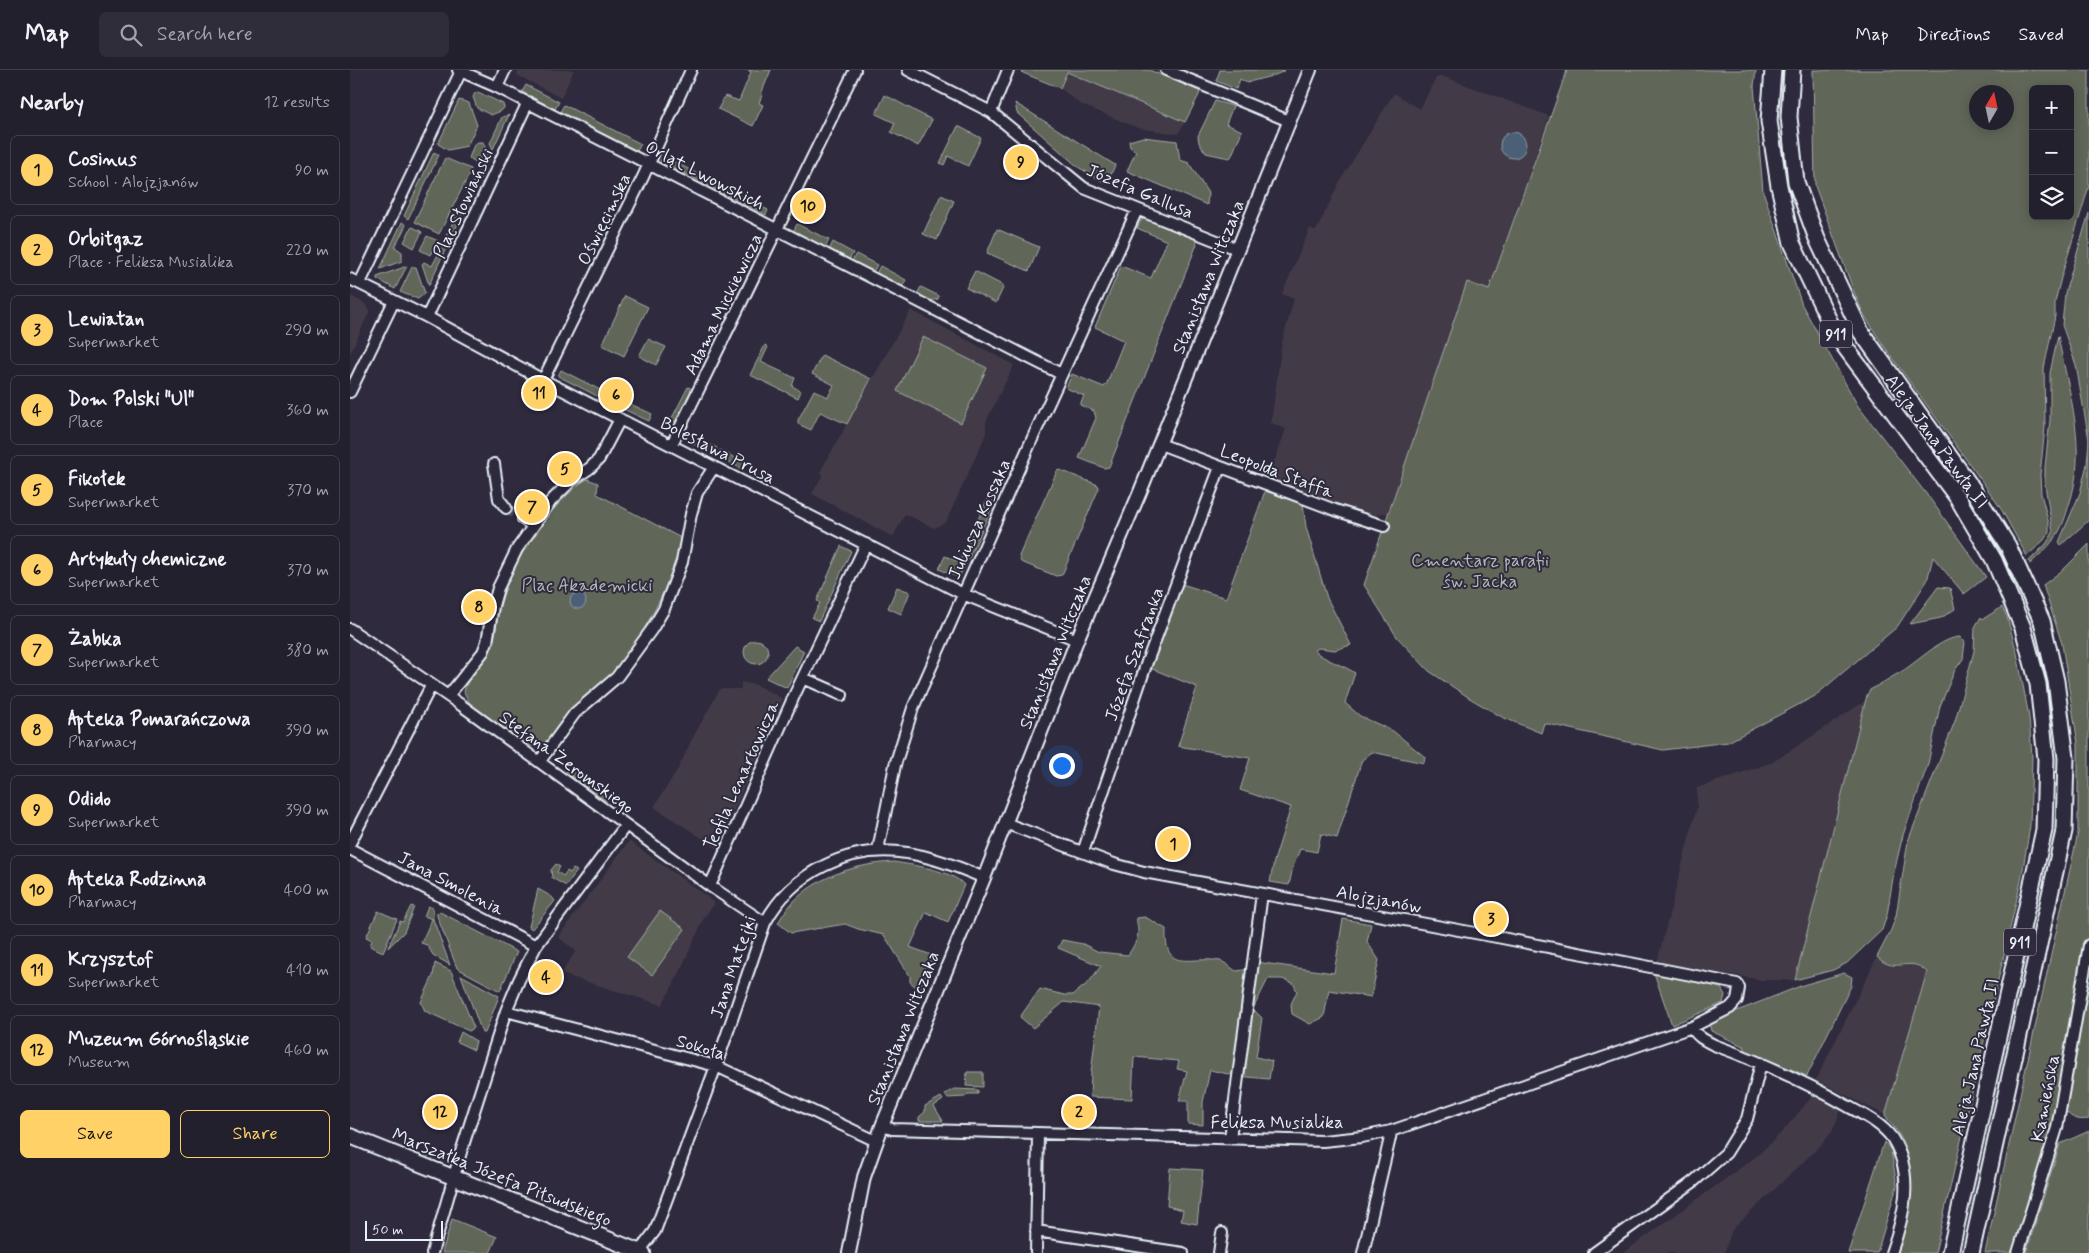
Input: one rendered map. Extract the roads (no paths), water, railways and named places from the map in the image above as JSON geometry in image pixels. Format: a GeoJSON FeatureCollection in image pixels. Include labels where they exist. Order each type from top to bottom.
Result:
{"type":"FeatureCollection","features":[{"type":"Feature","properties":{"kind":"main road","name":"Aleja Jana Pawła II"},"geometry":{"type":"LineString","coordinates":[[1773,70],[1769,121],[1778,186],[1792,243],[1836,335],[1957,497],[1994,560],[2022,628],[2038,684],[2046,759],[2044,830],[1950,1253]]}},
{"type":"Feature","properties":{"kind":"main road","name":"Aleja Jana Pawła II"},"geometry":{"type":"LineString","coordinates":[[1792,70],[1789,117],[1796,182],[1817,239],[1861,332],[1972,488],[2008,546],[2042,621],[2056,681],[2066,758],[2064,831],[1971,1253]]}},
{"type":"Feature","properties":{"kind":"main road","name":"Marszałka Józefa Piłsudskiego"},"geometry":{"type":"LineString","coordinates":[[350,1136],[640,1253]]}},
{"type":"Feature","properties":{"kind":"street"},"geometry":{"type":"LineString","coordinates":[[355,281],[460,70]]}},
{"type":"Feature","properties":{"kind":"street","name":"Orląt Lwowskich"},"geometry":{"type":"LineString","coordinates":[[460,70],[528,102],[1061,374]]}},
{"type":"Feature","properties":{"kind":"street"},"geometry":{"type":"LineString","coordinates":[[497,87],[505,70]]}},
{"type":"Feature","properties":{"kind":"street","name":"Oświęcimska"},"geometry":{"type":"LineString","coordinates":[[543,380],[648,164],[690,70]]}},
{"type":"Feature","properties":{"kind":"street","name":"Adama Mickiewicza"},"geometry":{"type":"LineString","coordinates":[[672,444],[855,70]]}},
{"type":"Feature","properties":{"kind":"street","name":"Józefa Gallusa"},"geometry":{"type":"LineString","coordinates":[[908,70],[991,112],[1084,188],[1237,250]]}},
{"type":"Feature","properties":{"kind":"street"},"geometry":{"type":"LineString","coordinates":[[991,112],[1008,70]]}},
{"type":"Feature","properties":{"kind":"street"},"geometry":{"type":"LineString","coordinates":[[1166,70],[1289,121]]}},
{"type":"Feature","properties":{"kind":"street","name":"Stanisława Witczaka"},"geometry":{"type":"LineString","coordinates":[[849,1253],[864,1176],[882,1126],[984,878],[1077,640],[1160,444],[1310,70]]}},
{"type":"Feature","properties":{"kind":"street","name":"Plac Słowiański"},"geometry":{"type":"LineString","coordinates":[[427,317],[528,102]]}},
{"type":"Feature","properties":{"kind":"street","name":"Juliusza Kossaka"},"geometry":{"type":"LineString","coordinates":[[878,850],[902,738],[913,708],[1136,210]]}},
{"type":"Feature","properties":{"kind":"street","name":"Bolesława Prusa"},"geometry":{"type":"LineString","coordinates":[[355,281],[427,317],[543,380],[964,594],[1077,640]]}},
{"type":"Feature","properties":{"kind":"street"},"geometry":{"type":"LineString","coordinates":[[350,392],[394,301]]}},
{"type":"Feature","properties":{"kind":"street"},"geometry":{"type":"LineString","coordinates":[[448,696],[483,652],[487,642],[498,588],[517,549],[551,501],[571,481],[590,468],[599,459],[620,419]]}},
{"type":"Feature","properties":{"kind":"street","name":"Leopolda Staffa"},"geometry":{"type":"LineString","coordinates":[[1160,444],[1335,510],[1384,526]]}},
{"type":"Feature","properties":{"kind":"street"},"geometry":{"type":"LineString","coordinates":[[494,464],[498,499],[506,508]]}},
{"type":"Feature","properties":{"kind":"street"},"geometry":{"type":"LineString","coordinates":[[540,762],[575,713],[608,686],[627,665],[660,616],[674,587],[682,562],[697,493],[714,466]]}},
{"type":"Feature","properties":{"kind":"street","name":"Józefa Szafranka"},"geometry":{"type":"LineString","coordinates":[[1083,852],[1147,662],[1220,467]]}},
{"type":"Feature","properties":{"kind":"street"},"geometry":{"type":"LineString","coordinates":[[522,520],[533,526]]}},
{"type":"Feature","properties":{"kind":"street","name":"Teofila Lenartowicza"},"geometry":{"type":"LineString","coordinates":[[710,886],[803,678],[866,544]]}},
{"type":"Feature","properties":{"kind":"street","name":"Stefana Żeromskiego"},"geometry":{"type":"LineString","coordinates":[[350,629],[448,696],[710,886],[765,923]]}},
{"type":"Feature","properties":{"kind":"street"},"geometry":{"type":"LineString","coordinates":[[803,678],[842,695]]}},
{"type":"Feature","properties":{"kind":"street"},"geometry":{"type":"LineString","coordinates":[[350,843],[431,686]]}},
{"type":"Feature","properties":{"kind":"street","name":"Alojzjanów"},"geometry":{"type":"LineString","coordinates":[[1005,823],[1144,872],[1502,938],[1737,984],[1739,988],[1737,1000]]}},
{"type":"Feature","properties":{"kind":"street"},"geometry":{"type":"LineString","coordinates":[[432,1253],[506,1011],[536,946],[626,825]]}},
{"type":"Feature","properties":{"kind":"street","name":"Jana Smolenia"},"geometry":{"type":"LineString","coordinates":[[350,849],[536,946]]}},
{"type":"Feature","properties":{"kind":"street","name":"Jana Matejki"},"geometry":{"type":"LineString","coordinates":[[640,1253],[655,1231],[716,1066],[765,923],[778,903],[802,878],[828,864],[856,854],[878,850],[907,852],[933,858],[984,878]]}},
{"type":"Feature","properties":{"kind":"street"},"geometry":{"type":"LineString","coordinates":[[1230,1138],[1262,900]]}},
{"type":"Feature","properties":{"kind":"street","name":"Kamieńska"},"geometry":{"type":"LineString","coordinates":[[2018,1253],[2057,1128],[2089,945]]}},
{"type":"Feature","properties":{"kind":"street","name":"Feliksa Musialika"},"geometry":{"type":"LineString","coordinates":[[882,1126],[892,1129],[1038,1134],[1323,1141],[1362,1138],[1390,1131],[1692,1027],[1730,1008],[1737,1000]]}},
{"type":"Feature","properties":{"kind":"street","name":"Sokoła"},"geometry":{"type":"LineString","coordinates":[[506,1011],[716,1066],[876,1142]]}},
{"type":"Feature","properties":{"kind":"street"},"geometry":{"type":"LineString","coordinates":[[1692,1027],[1694,1033],[1714,1045],[1811,1084],[1875,1121],[1892,1138],[1900,1158],[1906,1182],[1901,1225],[1891,1253]]}},
{"type":"Feature","properties":{"kind":"street"},"geometry":{"type":"LineString","coordinates":[[1594,1253],[1694,1182],[1726,1154],[1747,1119],[1761,1063]]}},
{"type":"Feature","properties":{"kind":"street"},"geometry":{"type":"LineString","coordinates":[[1363,1253],[1390,1138],[1390,1131]]}},
{"type":"Feature","properties":{"kind":"street"},"geometry":{"type":"LineString","coordinates":[[1036,1253],[1038,1134]]}},
{"type":"Feature","properties":{"kind":"street"},"geometry":{"type":"LineString","coordinates":[[1036,1231],[1128,1249],[1183,1253]]}},
{"type":"Feature","properties":{"kind":"street"},"geometry":{"type":"LineString","coordinates":[[1219,1253],[1222,1234]]}},
{"type":"Feature","properties":{"kind":"water"},"geometry":{"type":"Polygon","coordinates":[[[1513,132],[1522,136],[1526,145],[1522,154],[1513,158],[1504,154],[1500,145],[1504,136],[1513,132]]]}},
{"type":"Feature","properties":{"kind":"water"},"geometry":{"type":"Polygon","coordinates":[[[578,593],[586,601],[578,609],[570,601],[578,593]]]}},
{"type":"Feature","properties":{"kind":"tunnel"},"geometry":{"type":"LineString","coordinates":[[506,508],[523,519]]}},
{"type":"Feature","properties":{"kind":"place","name":"Odido"},"geometry":{"type":"Point","coordinates":[1021,162]}},
{"type":"Feature","properties":{"kind":"place","name":"Apteka Rodzinna"},"geometry":{"type":"Point","coordinates":[808,206]}},
{"type":"Feature","properties":{"kind":"place","name":"Krzysztof"},"geometry":{"type":"Point","coordinates":[539,393]}},
{"type":"Feature","properties":{"kind":"place","name":"Artykuły chemiczne"},"geometry":{"type":"Point","coordinates":[616,395]}},
{"type":"Feature","properties":{"kind":"place","name":"Fikołek"},"geometry":{"type":"Point","coordinates":[565,469]}},
{"type":"Feature","properties":{"kind":"place","name":"Żabka"},"geometry":{"type":"Point","coordinates":[532,507]}},
{"type":"Feature","properties":{"kind":"place","name":"Apteka Pomarańczowa"},"geometry":{"type":"Point","coordinates":[479,607]}},
{"type":"Feature","properties":{"kind":"place","name":"Cosinus"},"geometry":{"type":"Point","coordinates":[1173,844]}},
{"type":"Feature","properties":{"kind":"place","name":"Lewiatan"},"geometry":{"type":"Point","coordinates":[1491,919]}},
{"type":"Feature","properties":{"kind":"place","name":"Dom Polski \"Ul\""},"geometry":{"type":"Point","coordinates":[546,977]}},
{"type":"Feature","properties":{"kind":"place","name":"Muzeum Górnośląskie"},"geometry":{"type":"Point","coordinates":[440,1112]}},
{"type":"Feature","properties":{"kind":"place","name":"Orbitgaz"},"geometry":{"type":"Point","coordinates":[1079,1112]}},
{"type":"Feature","properties":{"kind":"park label","name":"Cmentarz parafii św. Jacka"},"geometry":{"type":"Point","coordinates":[1480,570]}},
{"type":"Feature","properties":{"kind":"park label","name":"Plac Akademicki"},"geometry":{"type":"Point","coordinates":[587,585]}}]}
